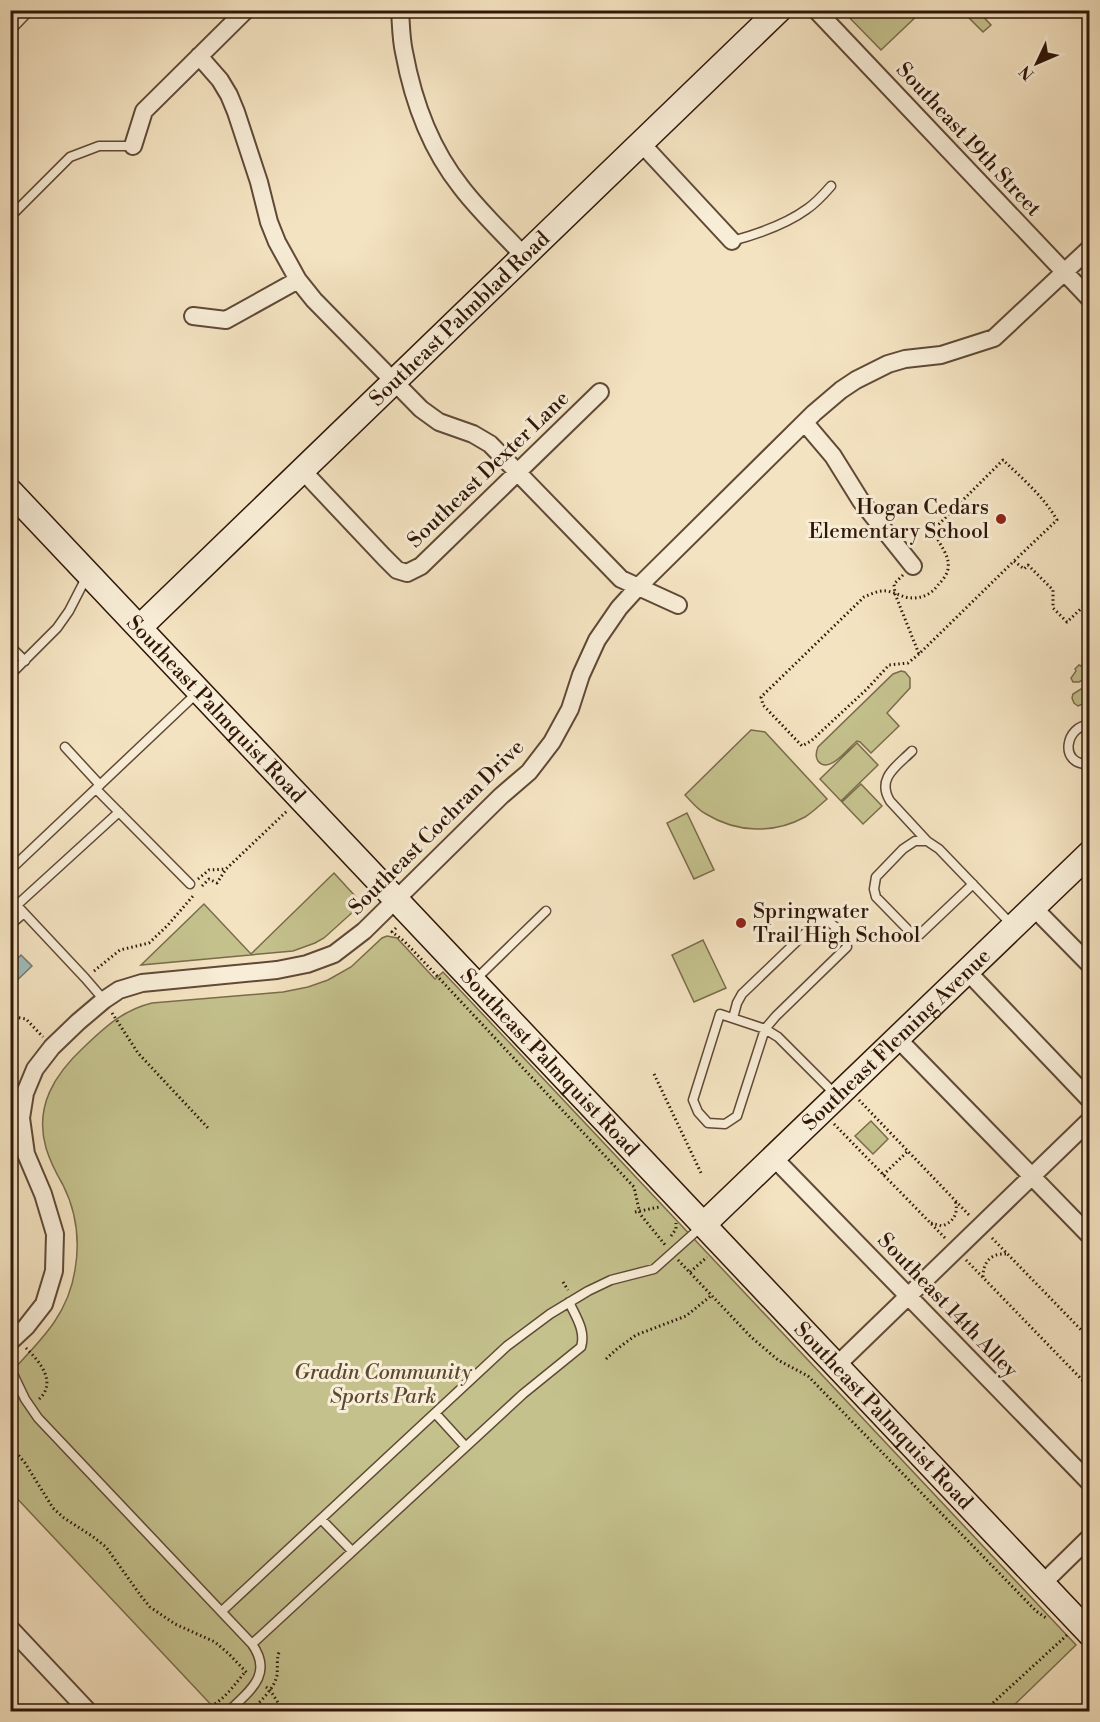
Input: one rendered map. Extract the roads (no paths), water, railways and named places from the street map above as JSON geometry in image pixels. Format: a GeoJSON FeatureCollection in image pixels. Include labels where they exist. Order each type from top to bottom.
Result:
{"type":"FeatureCollection","features":[{"type":"Feature","properties":{"kind":"main road","name":"Southeast Palmblad Road"},"geometry":{"type":"LineString","coordinates":[[140,627],[779,10]]}},
{"type":"Feature","properties":{"kind":"main road","name":"Southeast Palmquist Road"},"geometry":{"type":"LineString","coordinates":[[10,491],[1042,1584],[1076,1628]]}},
{"type":"Feature","properties":{"kind":"main road","name":"Southeast Fleming Avenue"},"geometry":{"type":"LineString","coordinates":[[703,1225],[1089,853]]}},
{"type":"Feature","properties":{"kind":"street"},"geometry":{"type":"LineString","coordinates":[[133,146],[144,111],[246,10]]}},
{"type":"Feature","properties":{"kind":"street"},"geometry":{"type":"LineString","coordinates":[[400,10],[403,50],[413,92],[436,150],[472,202],[524,256]]}},
{"type":"Feature","properties":{"kind":"street","name":"Southeast 19th Street"},"geometry":{"type":"LineString","coordinates":[[816,10],[1089,299]]}},
{"type":"Feature","properties":{"kind":"street"},"geometry":{"type":"LineString","coordinates":[[199,56],[220,80],[229,95],[277,242],[298,279],[314,300],[431,417],[482,438],[490,444],[621,579],[678,605]]}},
{"type":"Feature","properties":{"kind":"street"},"geometry":{"type":"LineString","coordinates":[[641,143],[732,241]]}},
{"type":"Feature","properties":{"kind":"street","name":"Southeast Cochran Drive"},"geometry":{"type":"LineString","coordinates":[[12,1336],[26,1327],[44,1304],[54,1272],[55,1234],[43,1194],[26,1154],[21,1118],[25,1093],[35,1069],[52,1047],[78,1022],[119,990],[142,983],[277,970],[308,964],[334,954],[364,931],[501,796],[529,772],[552,742],[570,709],[581,675],[597,640],[619,608],[814,413],[856,380],[888,364],[905,359],[941,355],[994,338],[1089,248]]}},
{"type":"Feature","properties":{"kind":"street"},"geometry":{"type":"LineString","coordinates":[[193,316],[226,320],[298,279]]}},
{"type":"Feature","properties":{"kind":"street","name":"Southeast Dexter Lane"},"geometry":{"type":"LineString","coordinates":[[302,470],[397,570],[407,573],[422,566],[600,392]]}},
{"type":"Feature","properties":{"kind":"street"},"geometry":{"type":"LineString","coordinates":[[805,423],[833,456],[861,501],[914,566]]}},
{"type":"Feature","properties":{"kind":"street"},"geometry":{"type":"LineString","coordinates":[[1033,907],[1089,965]]}},
{"type":"Feature","properties":{"kind":"street"},"geometry":{"type":"LineString","coordinates":[[967,971],[1089,1100]]}},
{"type":"Feature","properties":{"kind":"street"},"geometry":{"type":"LineString","coordinates":[[897,1038],[1089,1236]]}},
{"type":"Feature","properties":{"kind":"street"},"geometry":{"type":"LineString","coordinates":[[836,1366],[1089,1120]]}},
{"type":"Feature","properties":{"kind":"street","name":"Southeast 14th Alley"},"geometry":{"type":"LineString","coordinates":[[773,1157],[1089,1484]]}},
{"type":"Feature","properties":{"kind":"street"},"geometry":{"type":"LineString","coordinates":[[1042,1584],[1089,1537]]}},
{"type":"Feature","properties":{"kind":"street"},"geometry":{"type":"LineString","coordinates":[[10,1628],[89,1712]]}},
{"type":"Feature","properties":{"kind":"lane"},"geometry":{"type":"LineString","coordinates":[[10,30],[30,10]]}},
{"type":"Feature","properties":{"kind":"lane"},"geometry":{"type":"LineString","coordinates":[[10,217],[70,157],[99,146],[133,146]]}},
{"type":"Feature","properties":{"kind":"lane"},"geometry":{"type":"LineString","coordinates":[[732,241],[763,233],[801,213],[831,186]]}},
{"type":"Feature","properties":{"kind":"lane"},"geometry":{"type":"LineString","coordinates":[[10,675],[57,628],[88,573]]}},
{"type":"Feature","properties":{"kind":"lane"},"geometry":{"type":"LineString","coordinates":[[10,646],[25,661]]}},
{"type":"Feature","properties":{"kind":"lane"},"geometry":{"type":"LineString","coordinates":[[10,870],[200,691]]}},
{"type":"Feature","properties":{"kind":"lane"},"geometry":{"type":"LineString","coordinates":[[1089,725],[1084,724],[1071,735],[1067,747],[1077,762],[1089,764]]}},
{"type":"Feature","properties":{"kind":"lane"},"geometry":{"type":"LineString","coordinates":[[65,747],[119,812],[190,884]]}},
{"type":"Feature","properties":{"kind":"lane"},"geometry":{"type":"LineString","coordinates":[[912,751],[886,779],[886,795],[927,841],[939,849],[1013,926]]}},
{"type":"Feature","properties":{"kind":"lane"},"geometry":{"type":"LineString","coordinates":[[104,1000],[14,901],[119,812]]}},
{"type":"Feature","properties":{"kind":"lane"},"geometry":{"type":"LineString","coordinates":[[927,841],[915,841],[903,849],[876,877],[874,889],[876,897],[916,938],[973,884]]}},
{"type":"Feature","properties":{"kind":"lane"},"geometry":{"type":"LineString","coordinates":[[473,981],[546,911]]}},
{"type":"Feature","properties":{"kind":"lane"},"geometry":{"type":"LineString","coordinates":[[10,925],[24,912]]}},
{"type":"Feature","properties":{"kind":"lane"},"geometry":{"type":"LineString","coordinates":[[733,1018],[742,994],[818,921],[823,919],[828,921],[846,938],[847,947],[765,1029],[737,1116],[725,1124],[708,1123],[698,1112],[693,1100],[720,1014],[765,1029],[778,1037],[837,1096]]}},
{"type":"Feature","properties":{"kind":"lane"},"geometry":{"type":"LineString","coordinates":[[222,1611],[507,1346],[550,1314],[611,1280],[654,1269],[703,1225]]}},
{"type":"Feature","properties":{"kind":"lane"},"geometry":{"type":"LineString","coordinates":[[252,1644],[538,1380],[581,1347],[582,1331],[569,1302]]}},
{"type":"Feature","properties":{"kind":"lane"},"geometry":{"type":"LineString","coordinates":[[10,1373],[38,1418],[222,1611],[256,1650],[261,1673],[257,1681],[228,1712]]}},
{"type":"Feature","properties":{"kind":"lane"},"geometry":{"type":"LineString","coordinates":[[435,1413],[465,1446]]}},
{"type":"Feature","properties":{"kind":"lane"},"geometry":{"type":"LineString","coordinates":[[321,1519],[352,1551]]}},
{"type":"Feature","properties":{"kind":"water"},"geometry":{"type":"Polygon","coordinates":[[[21,955],[32,966],[11,986],[11,965],[21,955]]]}},
{"type":"Feature","properties":{"kind":"place","name":"Hogan Cedars Elementary School"},"geometry":{"type":"Point","coordinates":[1001,519]}},
{"type":"Feature","properties":{"kind":"place","name":"Springwater Trail High School"},"geometry":{"type":"Point","coordinates":[741,923]}},
{"type":"Feature","properties":{"kind":"park label","name":"Gradin Community Sports Park"},"geometry":{"type":"Point","coordinates":[383,1384]}}]}
